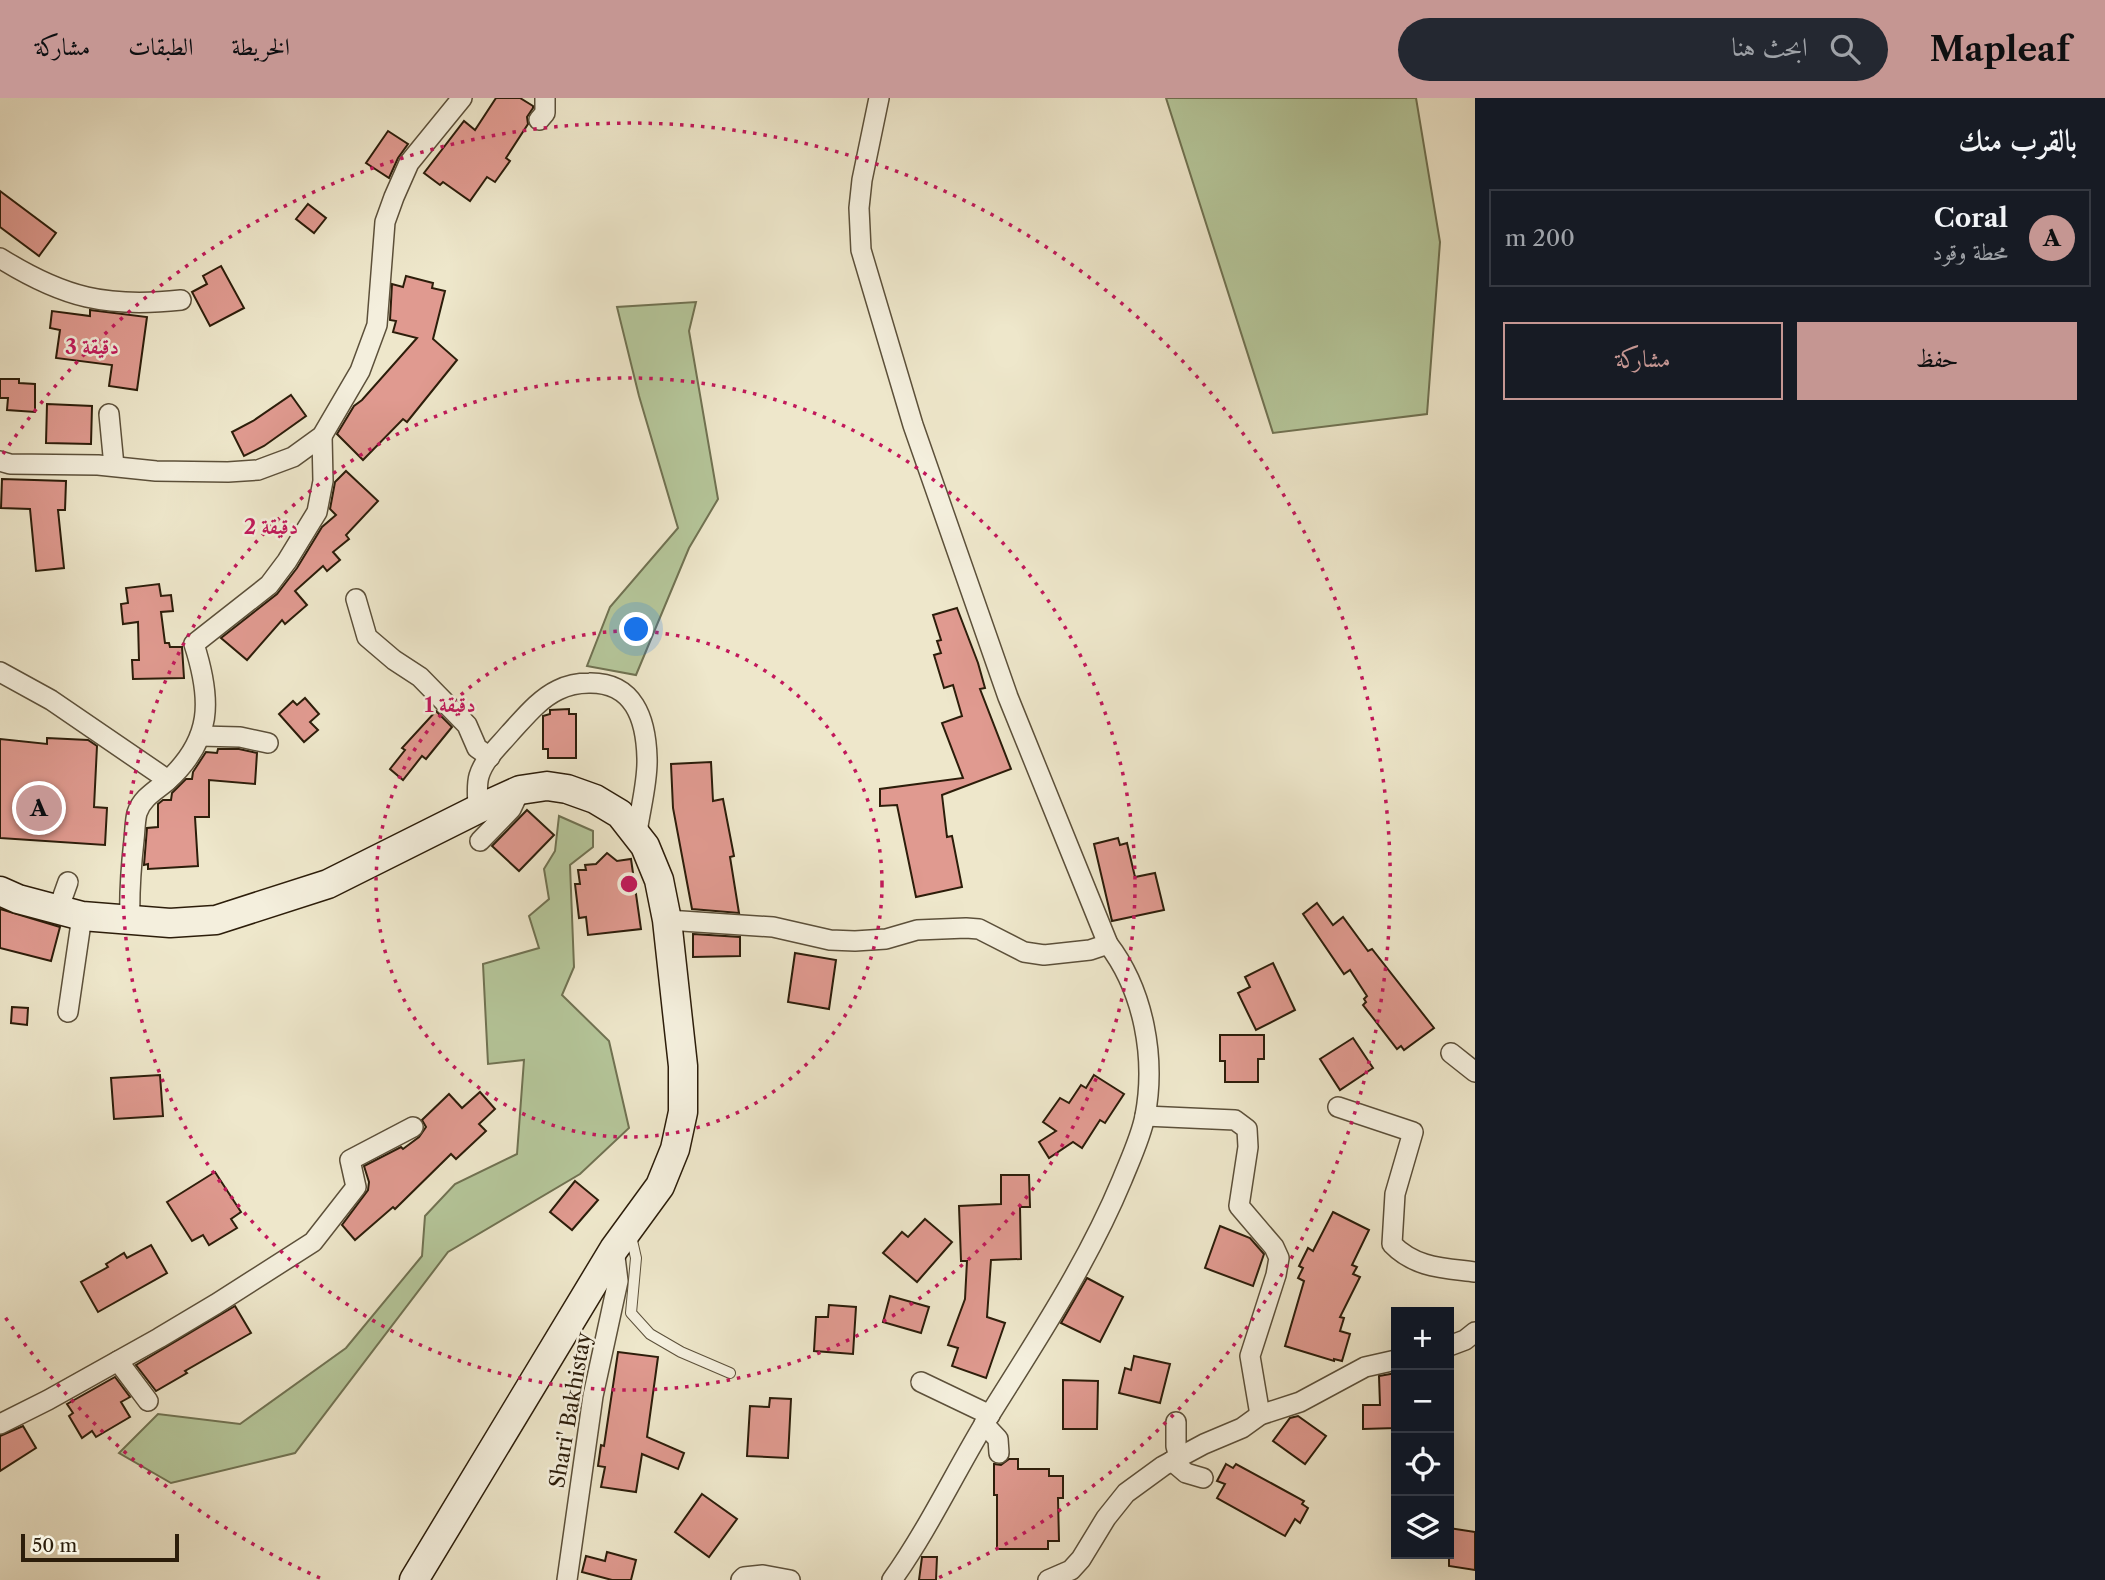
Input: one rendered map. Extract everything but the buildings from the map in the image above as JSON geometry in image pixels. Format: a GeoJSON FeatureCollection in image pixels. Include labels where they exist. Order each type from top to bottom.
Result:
{"type":"FeatureCollection","features":[{"type":"Feature","properties":{"kind":"main road"},"geometry":{"type":"LineString","coordinates":[[0,891],[70,913],[170,923],[216,920],[328,884],[520,790],[547,786],[567,789],[595,799],[620,814],[637,832],[659,880],[667,920],[683,1066],[683,1112],[675,1149],[660,1186],[622,1239],[414,1580]]}},
{"type":"Feature","properties":{"kind":"street"},"geometry":{"type":"LineString","coordinates":[[0,461],[10,464],[114,466],[156,471],[258,470],[293,457],[322,436],[360,371],[377,325],[385,222],[394,197],[409,163],[462,98]]}},
{"type":"Feature","properties":{"kind":"street"},"geometry":{"type":"LineString","coordinates":[[539,120],[545,113],[545,98]]}},
{"type":"Feature","properties":{"kind":"street"},"geometry":{"type":"LineString","coordinates":[[879,98],[862,180],[859,208],[861,250],[913,425],[1008,697],[1108,944],[1119,958],[1128,978],[1143,1021],[1147,1059],[1145,1116],[1132,1157],[1105,1221],[1078,1272],[987,1420],[914,1550],[892,1580]]}},
{"type":"Feature","properties":{"kind":"street"},"geometry":{"type":"LineString","coordinates":[[0,258],[65,293],[91,299],[147,303],[181,300]]}},
{"type":"Feature","properties":{"kind":"street"},"geometry":{"type":"LineString","coordinates":[[108,414],[114,466]]}},
{"type":"Feature","properties":{"kind":"street"},"geometry":{"type":"LineString","coordinates":[[130,921],[129,888],[137,814],[144,800],[168,780],[190,753],[205,727],[206,696],[194,644],[269,585],[287,561],[317,512],[323,481],[322,436]]}},
{"type":"Feature","properties":{"kind":"street"},"geometry":{"type":"LineString","coordinates":[[356,599],[367,637],[419,677],[467,725],[477,748],[489,757]]}},
{"type":"Feature","properties":{"kind":"street"},"geometry":{"type":"LineString","coordinates":[[0,672],[51,700],[168,780]]}},
{"type":"Feature","properties":{"kind":"street"},"geometry":{"type":"LineString","coordinates":[[478,809],[478,778],[489,757],[541,701],[573,684],[615,686],[631,700],[639,714],[648,759],[637,832]]}},
{"type":"Feature","properties":{"kind":"street"},"geometry":{"type":"LineString","coordinates":[[200,736],[240,737],[268,743]]}},
{"type":"Feature","properties":{"kind":"street"},"geometry":{"type":"LineString","coordinates":[[480,841],[511,809],[520,790]]}},
{"type":"Feature","properties":{"kind":"street"},"geometry":{"type":"LineString","coordinates":[[68,882],[68,1012]]}},
{"type":"Feature","properties":{"kind":"street"},"geometry":{"type":"LineString","coordinates":[[667,920],[773,927],[830,940],[855,941],[886,939],[917,930],[979,929],[1024,952],[1044,955],[1090,950],[1108,944]]}},
{"type":"Feature","properties":{"kind":"street"},"geometry":{"type":"LineString","coordinates":[[1451,1053],[1475,1072]]}},
{"type":"Feature","properties":{"kind":"street"},"geometry":{"type":"LineString","coordinates":[[1339,1107],[1413,1132],[1395,1194],[1392,1244],[1402,1254],[1426,1266],[1475,1272]]}},
{"type":"Feature","properties":{"kind":"street"},"geometry":{"type":"LineString","coordinates":[[1145,1116],[1235,1120],[1247,1129],[1248,1147],[1239,1206],[1274,1247],[1279,1258],[1250,1356],[1260,1415]]}},
{"type":"Feature","properties":{"kind":"street"},"geometry":{"type":"LineString","coordinates":[[0,1423],[118,1361],[157,1328],[216,1304],[313,1242],[356,1187],[350,1160],[413,1127]]}},
{"type":"Feature","properties":{"kind":"street","name":"Shari' Bakhistay"},"geometry":{"type":"LineString","coordinates":[[567,1580],[593,1395],[618,1281],[622,1239]]}},
{"type":"Feature","properties":{"kind":"street"},"geometry":{"type":"LineString","coordinates":[[1454,1344],[1475,1332]]}},
{"type":"Feature","properties":{"kind":"street"},"geometry":{"type":"LineString","coordinates":[[118,1361],[148,1401]]}},
{"type":"Feature","properties":{"kind":"street"},"geometry":{"type":"LineString","coordinates":[[1048,1580],[1071,1570],[1081,1559],[1106,1518],[1136,1484],[1176,1459],[1242,1428],[1260,1415],[1300,1402],[1365,1367],[1391,1361]]}},
{"type":"Feature","properties":{"kind":"street"},"geometry":{"type":"LineString","coordinates":[[921,1382],[987,1420],[998,1439],[999,1453]]}},
{"type":"Feature","properties":{"kind":"street"},"geometry":{"type":"LineString","coordinates":[[1176,1422],[1176,1459],[1186,1473],[1203,1478]]}},
{"type":"Feature","properties":{"kind":"street"},"geometry":{"type":"LineString","coordinates":[[741,1580],[744,1577],[763,1575],[790,1580]]}},
{"type":"Feature","properties":{"kind":"lane"},"geometry":{"type":"LineString","coordinates":[[622,1239],[636,1258],[631,1313],[650,1334],[681,1352],[730,1373]]}},
{"type":"Feature","properties":{"kind":"green space"},"geometry":{"type":"Polygon","coordinates":[[[1166,98],[1416,98],[1440,242],[1427,414],[1273,433],[1166,98]]]}},
{"type":"Feature","properties":{"kind":"green space"},"geometry":{"type":"Polygon","coordinates":[[[696,302],[689,331],[718,499],[689,548],[636,675],[587,666],[610,607],[678,528],[639,396],[617,307],[696,302]]]}},
{"type":"Feature","properties":{"kind":"green space"},"geometry":{"type":"Polygon","coordinates":[[[559,816],[593,831],[593,847],[570,865],[574,967],[562,995],[609,1041],[629,1128],[580,1174],[448,1252],[295,1453],[171,1483],[119,1453],[158,1414],[240,1424],[346,1348],[422,1256],[425,1216],[455,1184],[517,1154],[524,1060],[488,1064],[483,964],[539,948],[529,916],[549,899],[544,869],[555,851],[559,816]]]}},
{"type":"Feature","properties":{"kind":"place","name":"Coral"},"geometry":{"type":"Point","coordinates":[39,808]}}]}
